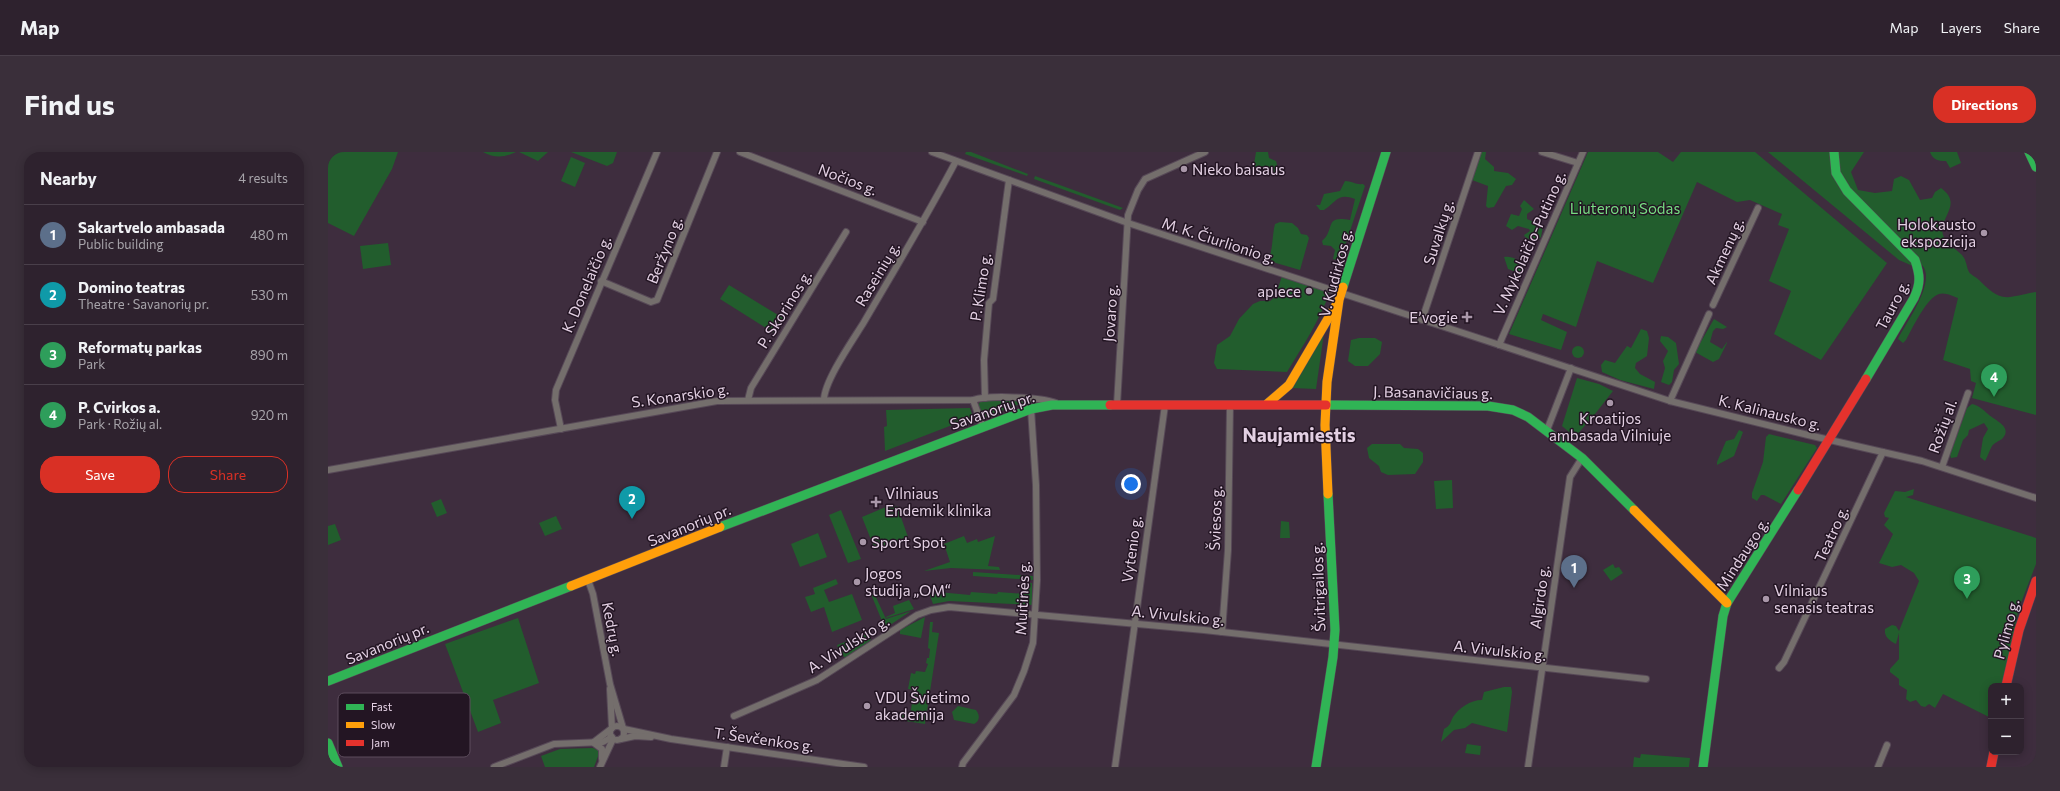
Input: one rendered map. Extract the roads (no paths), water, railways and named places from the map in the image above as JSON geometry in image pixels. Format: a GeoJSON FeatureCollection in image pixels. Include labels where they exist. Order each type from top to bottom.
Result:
{"type":"FeatureCollection","features":[{"type":"Feature","properties":{"kind":"main road","name":"V. Kudirkos g."},"geometry":{"type":"LineString","coordinates":[[1326,405],[1329,370],[1340,297],[1386,152]]}},
{"type":"Feature","properties":{"kind":"main road","name":"Tauro g."},"geometry":{"type":"LineString","coordinates":[[1830,440],[1914,298],[1919,287],[1920,276],[1915,260],[1847,191],[1840,181],[1833,162],[1834,152]]}},
{"type":"Feature","properties":{"kind":"main road"},"geometry":{"type":"LineString","coordinates":[[2029,152],[2036,167]]}},
{"type":"Feature","properties":{"kind":"main road"},"geometry":{"type":"LineString","coordinates":[[1267,404],[1289,385],[1340,297]]}},
{"type":"Feature","properties":{"kind":"main road","name":"J. Basanavičiaus g."},"geometry":{"type":"LineString","coordinates":[[1063,405],[1267,404],[1497,407],[1522,414],[1547,430],[1582,458],[1727,603]]}},
{"type":"Feature","properties":{"kind":"main road","name":"Savanorių pr."},"geometry":{"type":"LineString","coordinates":[[328,681],[730,523],[983,427],[1031,409],[1063,405]]}},
{"type":"Feature","properties":{"kind":"main road","name":"Švitrigailos g."},"geometry":{"type":"LineString","coordinates":[[1316,767],[1335,630],[1327,462],[1326,405]]}},
{"type":"Feature","properties":{"kind":"main road","name":"Mindaugo g."},"geometry":{"type":"LineString","coordinates":[[1704,767],[1723,616],[1727,603],[1830,440]]}},
{"type":"Feature","properties":{"kind":"main road","name":"Pylimo g."},"geometry":{"type":"LineString","coordinates":[[2007,683],[2018,630],[2032,603],[2036,581]]}},
{"type":"Feature","properties":{"kind":"main road"},"geometry":{"type":"LineString","coordinates":[[328,743],[338,767]]}},
{"type":"Feature","properties":{"kind":"main road"},"geometry":{"type":"LineString","coordinates":[[1992,767],[1994,755]]}},
{"type":"Feature","properties":{"kind":"street","name":"K. Donelaičio g."},"geometry":{"type":"LineString","coordinates":[[561,429],[555,400],[556,390],[657,152]]}},
{"type":"Feature","properties":{"kind":"street","name":"Beržyno g."},"geometry":{"type":"LineString","coordinates":[[601,282],[651,302],[657,300],[717,152]]}},
{"type":"Feature","properties":{"kind":"street","name":"Nočios g."},"geometry":{"type":"LineString","coordinates":[[740,152],[923,222]]}},
{"type":"Feature","properties":{"kind":"street","name":"M. K. Čiurlionio g."},"geometry":{"type":"LineString","coordinates":[[932,152],[1128,223],[1340,297],[1422,320],[1499,345]]}},
{"type":"Feature","properties":{"kind":"street","name":"Jovaro g."},"geometry":{"type":"LineString","coordinates":[[1117,405],[1128,215],[1140,184],[1145,179],[1205,152]]}},
{"type":"Feature","properties":{"kind":"street","name":"Suvalkų g."},"geometry":{"type":"LineString","coordinates":[[1422,320],[1478,152]]}},
{"type":"Feature","properties":{"kind":"street"},"geometry":{"type":"LineString","coordinates":[[1542,152],[1578,163]]}},
{"type":"Feature","properties":{"kind":"street","name":"V. Mykolaičio-Putino g."},"geometry":{"type":"LineString","coordinates":[[1499,345],[1584,152]]}},
{"type":"Feature","properties":{"kind":"street","name":"Raseinių g."},"geometry":{"type":"LineString","coordinates":[[824,400],[825,392],[838,366],[923,222],[956,161]]}},
{"type":"Feature","properties":{"kind":"street","name":"P. Klimo g."},"geometry":{"type":"LineString","coordinates":[[985,398],[984,360],[989,303],[993,299],[1009,180]]}},
{"type":"Feature","properties":{"kind":"street","name":"Akmenų g."},"geometry":{"type":"LineString","coordinates":[[1713,305],[1758,208]]}},
{"type":"Feature","properties":{"kind":"street","name":"P. Skorinos g."},"geometry":{"type":"LineString","coordinates":[[748,400],[751,388],[846,232]]}},
{"type":"Feature","properties":{"kind":"street"},"geometry":{"type":"LineString","coordinates":[[1670,401],[1709,314]]}},
{"type":"Feature","properties":{"kind":"street","name":"K. Kalinausko g."},"geometry":{"type":"LineString","coordinates":[[1499,345],[1670,401],[1942,467],[1996,487],[2036,498]]}},
{"type":"Feature","properties":{"kind":"street"},"geometry":{"type":"LineString","coordinates":[[1547,430],[1571,368]]}},
{"type":"Feature","properties":{"kind":"street","name":"Rožių al."},"geometry":{"type":"LineString","coordinates":[[1942,467],[1968,393]]}},
{"type":"Feature","properties":{"kind":"street","name":"S. Konarskio g."},"geometry":{"type":"LineString","coordinates":[[328,470],[706,402],[748,400],[973,400],[985,398],[1050,400],[1063,405]]}},
{"type":"Feature","properties":{"kind":"street"},"geometry":{"type":"LineString","coordinates":[[973,400],[983,427]]}},
{"type":"Feature","properties":{"kind":"street","name":"Vytenio g."},"geometry":{"type":"LineString","coordinates":[[1115,767],[1165,405]]}},
{"type":"Feature","properties":{"kind":"street","name":"Šviesos g."},"geometry":{"type":"LineString","coordinates":[[1222,632],[1228,550],[1230,405]]}},
{"type":"Feature","properties":{"kind":"street","name":"Muitinės g."},"geometry":{"type":"LineString","coordinates":[[962,767],[963,763],[1014,694],[1033,643],[1036,614],[1036,510],[1031,409]]}},
{"type":"Feature","properties":{"kind":"street","name":"Teatro g."},"geometry":{"type":"LineString","coordinates":[[1779,668],[1784,662],[1883,452]]}},
{"type":"Feature","properties":{"kind":"street","name":"Algirdo g."},"geometry":{"type":"LineString","coordinates":[[1528,767],[1570,477],[1582,458]]}},
{"type":"Feature","properties":{"kind":"street","name":"Kedrų g."},"geometry":{"type":"LineString","coordinates":[[588,580],[593,594],[610,684],[623,729]]}},
{"type":"Feature","properties":{"kind":"street","name":"A. Vivulskio g."},"geometry":{"type":"LineString","coordinates":[[734,716],[817,680],[917,615],[932,610],[952,607],[1222,632],[1646,679]]}},
{"type":"Feature","properties":{"kind":"street","name":"Kedrų g."},"geometry":{"type":"LineString","coordinates":[[610,684],[612,728],[616,738]]}},
{"type":"Feature","properties":{"kind":"street","name":"T. Ševčenkos g."},"geometry":{"type":"LineString","coordinates":[[612,728],[617,726],[623,729],[660,737],[864,767]]}},
{"type":"Feature","properties":{"kind":"street"},"geometry":{"type":"LineString","coordinates":[[592,743],[612,728]]}},
{"type":"Feature","properties":{"kind":"street"},"geometry":{"type":"LineString","coordinates":[[494,767],[554,744],[603,742],[624,734],[623,729]]}},
{"type":"Feature","properties":{"kind":"street","name":"T. Ševčenkos g."},"geometry":{"type":"LineString","coordinates":[[616,738],[635,736],[660,737]]}},
{"type":"Feature","properties":{"kind":"street"},"geometry":{"type":"LineString","coordinates":[[601,765],[616,738]]}},
{"type":"Feature","properties":{"kind":"street"},"geometry":{"type":"LineString","coordinates":[[592,743],[599,746],[602,750],[601,765]]}},
{"type":"Feature","properties":{"kind":"street"},"geometry":{"type":"LineString","coordinates":[[1878,767],[1887,745]]}},
{"type":"Feature","properties":{"kind":"street"},"geometry":{"type":"LineString","coordinates":[[724,767],[727,747]]}},
{"type":"Feature","properties":{"kind":"place","name":"Nieko baisaus"},"geometry":{"type":"Point","coordinates":[1184,169]}},
{"type":"Feature","properties":{"kind":"place","name":"Holokausto ekspozicija"},"geometry":{"type":"Point","coordinates":[1984,233]}},
{"type":"Feature","properties":{"kind":"place","name":"apiece"},"geometry":{"type":"Point","coordinates":[1309,291]}},
{"type":"Feature","properties":{"kind":"place","name":"E’vogie"},"geometry":{"type":"Point","coordinates":[1467,317]}},
{"type":"Feature","properties":{"kind":"place","name":"P. Cvirkos a."},"geometry":{"type":"Point","coordinates":[1994,397]}},
{"type":"Feature","properties":{"kind":"place","name":"Kroatijos ambasada Vilniuje"},"geometry":{"type":"Point","coordinates":[1610,403]}},
{"type":"Feature","properties":{"kind":"place","name":"Vilniaus Endemik klinika"},"geometry":{"type":"Point","coordinates":[876,502]}},
{"type":"Feature","properties":{"kind":"place","name":"Domino teatras"},"geometry":{"type":"Point","coordinates":[632,519]}},
{"type":"Feature","properties":{"kind":"place","name":"Sport Spot"},"geometry":{"type":"Point","coordinates":[863,542]}},
{"type":"Feature","properties":{"kind":"place","name":"Jogos studija „OM“"},"geometry":{"type":"Point","coordinates":[857,582]}},
{"type":"Feature","properties":{"kind":"place","name":"Sakartvelo ambasada"},"geometry":{"type":"Point","coordinates":[1574,588]}},
{"type":"Feature","properties":{"kind":"place","name":"Vilniaus senasis teatras"},"geometry":{"type":"Point","coordinates":[1766,599]}},
{"type":"Feature","properties":{"kind":"place","name":"Reformatų parkas"},"geometry":{"type":"Point","coordinates":[1967,599]}},
{"type":"Feature","properties":{"kind":"place","name":"VDU Švietimo akademija"},"geometry":{"type":"Point","coordinates":[867,706]}},
{"type":"Feature","properties":{"kind":"district","name":"Naujamiestis"},"geometry":{"type":"Point","coordinates":[1299,434]}},
{"type":"Feature","properties":{"kind":"park label","name":"Liuteronų Sodas"},"geometry":{"type":"Point","coordinates":[1625,208]}}]}
